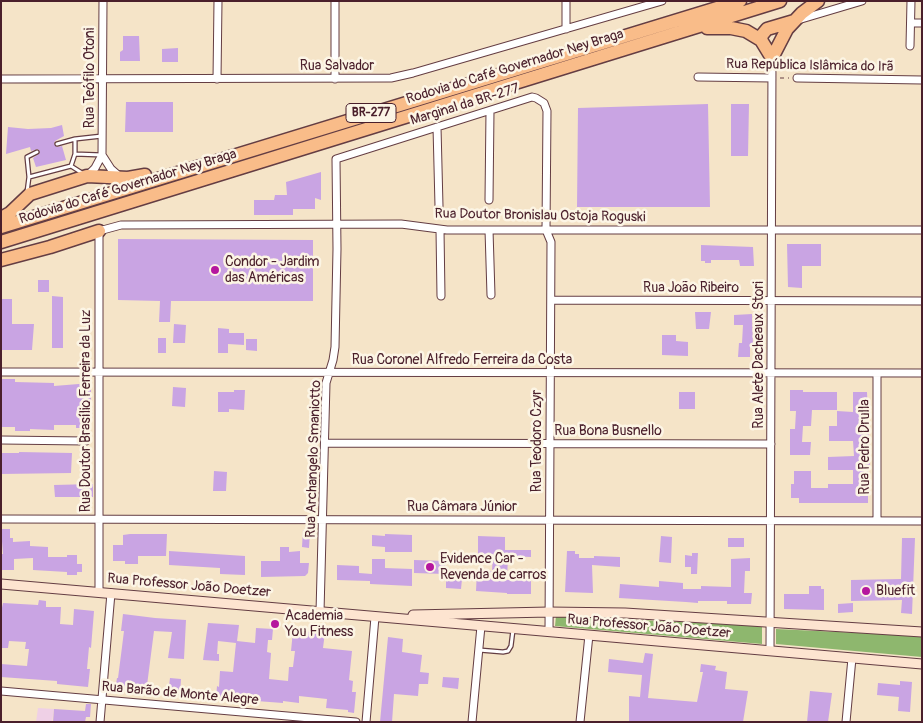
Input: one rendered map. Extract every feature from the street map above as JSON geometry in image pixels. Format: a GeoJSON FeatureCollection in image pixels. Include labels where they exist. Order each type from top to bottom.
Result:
{"type":"FeatureCollection","features":[{"type":"Feature","properties":{"kind":"highway","name":"Rodovia do Café Governador Ney Braga"},"geometry":{"type":"LineString","coordinates":[[1,242],[780,1]]}},
{"type":"Feature","properties":{"kind":"highway"},"geometry":{"type":"LineString","coordinates":[[772,58],[782,36],[794,21],[818,1]]}},
{"type":"Feature","properties":{"kind":"highway","name":"Rodovia do Café Governador Ney Braga"},"geometry":{"type":"LineString","coordinates":[[1,226],[737,2]]}},
{"type":"Feature","properties":{"kind":"highway"},"geometry":{"type":"LineString","coordinates":[[761,40],[762,35],[767,29],[794,21]]}},
{"type":"Feature","properties":{"kind":"highway"},"geometry":{"type":"LineString","coordinates":[[695,27],[739,29],[754,34],[761,40],[772,58]]}},
{"type":"Feature","properties":{"kind":"highway"},"geometry":{"type":"LineString","coordinates":[[761,40],[770,40],[782,36]]}},
{"type":"Feature","properties":{"kind":"highway"},"geometry":{"type":"LineString","coordinates":[[1,218],[10,213],[26,197],[34,193],[87,176],[122,178],[192,167]]}},
{"type":"Feature","properties":{"kind":"highway"},"geometry":{"type":"LineString","coordinates":[[1,260],[50,247],[98,231]]}},
{"type":"Feature","properties":{"kind":"main road","name":"Rua Professor João Doetzer"},"geometry":{"type":"LineString","coordinates":[[1,584],[922,664]]}},
{"type":"Feature","properties":{"kind":"main road","name":"Rua Professor João Doetzer"},"geometry":{"type":"LineString","coordinates":[[375,616],[549,612],[625,613],[922,632]]}},
{"type":"Feature","properties":{"kind":"street","name":"Rua Teófilo Otoni"},"geometry":{"type":"LineString","coordinates":[[102,155],[103,1]]}},
{"type":"Feature","properties":{"kind":"street"},"geometry":{"type":"LineString","coordinates":[[217,79],[218,1]]}},
{"type":"Feature","properties":{"kind":"street"},"geometry":{"type":"LineString","coordinates":[[335,1],[335,79]]}},
{"type":"Feature","properties":{"kind":"street"},"geometry":{"type":"LineString","coordinates":[[566,1],[566,29]]}},
{"type":"Feature","properties":{"kind":"street","name":"Rua Salvador"},"geometry":{"type":"LineString","coordinates":[[1,79],[335,79],[402,76],[662,1]]}},
{"type":"Feature","properties":{"kind":"street"},"geometry":{"type":"LineString","coordinates":[[794,21],[862,1]]}},
{"type":"Feature","properties":{"kind":"street"},"geometry":{"type":"LineString","coordinates":[[910,46],[911,1]]}},
{"type":"Feature","properties":{"kind":"street"},"geometry":{"type":"LineString","coordinates":[[911,23],[922,23]]}},
{"type":"Feature","properties":{"kind":"street","name":"Rua Alete Dacheaux Stori"},"geometry":{"type":"LineString","coordinates":[[770,651],[772,58]]}},
{"type":"Feature","properties":{"kind":"street","name":"Rua República Islâmica do Irã"},"geometry":{"type":"LineString","coordinates":[[698,77],[772,78]]}},
{"type":"Feature","properties":{"kind":"street","name":"Rua República Islâmica do Irã"},"geometry":{"type":"LineString","coordinates":[[797,78],[922,80]]}},
{"type":"Feature","properties":{"kind":"street","name":"Marginal da BR-277"},"geometry":{"type":"LineString","coordinates":[[336,159],[532,97],[544,102]]}},
{"type":"Feature","properties":{"kind":"street","name":"Rua Teodoro Czyr"},"geometry":{"type":"LineString","coordinates":[[544,102],[547,112],[546,230],[551,242],[549,632]]}},
{"type":"Feature","properties":{"kind":"street"},"geometry":{"type":"LineString","coordinates":[[489,200],[490,111]]}},
{"type":"Feature","properties":{"kind":"street"},"geometry":{"type":"LineString","coordinates":[[438,127],[439,206]]}},
{"type":"Feature","properties":{"kind":"street"},"geometry":{"type":"LineString","coordinates":[[87,176],[95,168],[102,155],[111,169],[122,178]]}},
{"type":"Feature","properties":{"kind":"street","name":"Rua Archangelo Smaniotto"},"geometry":{"type":"LineString","coordinates":[[320,612],[326,383],[335,347],[336,159]]}},
{"type":"Feature","properties":{"kind":"street","name":"Rua Doutor Bronislau Ostoja Roguski"},"geometry":{"type":"LineString","coordinates":[[98,231],[121,225],[336,224],[409,224],[440,230],[922,230]]}},
{"type":"Feature","properties":{"kind":"street"},"geometry":{"type":"LineString","coordinates":[[440,230],[440,296]]}},
{"type":"Feature","properties":{"kind":"street"},"geometry":{"type":"LineString","coordinates":[[489,230],[491,295]]}},
{"type":"Feature","properties":{"kind":"street","name":"Rua Doutor Brasílio Ferreira da Luz"},"geometry":{"type":"LineString","coordinates":[[98,231],[98,592]]}},
{"type":"Feature","properties":{"kind":"street","name":"Rua João Ribeiro"},"geometry":{"type":"LineString","coordinates":[[551,300],[922,301]]}},
{"type":"Feature","properties":{"kind":"street","name":"Rua Coronel Alfredo Ferreira da Costa"},"geometry":{"type":"LineString","coordinates":[[1,372],[922,373]]}},
{"type":"Feature","properties":{"kind":"street","name":"Rua Pedro Drulla"},"geometry":{"type":"LineString","coordinates":[[877,373],[877,521]]}},
{"type":"Feature","properties":{"kind":"street"},"geometry":{"type":"LineString","coordinates":[[1,440],[86,441]]}},
{"type":"Feature","properties":{"kind":"street","name":"Rua Bona Busnello"},"geometry":{"type":"LineString","coordinates":[[325,443],[771,444]]}},
{"type":"Feature","properties":{"kind":"street","name":"Rua Câmara Júnior"},"geometry":{"type":"LineString","coordinates":[[1,519],[922,521]]}},
{"type":"Feature","properties":{"kind":"street"},"geometry":{"type":"LineString","coordinates":[[100,722],[111,593]]}},
{"type":"Feature","properties":{"kind":"street"},"geometry":{"type":"LineString","coordinates":[[366,722],[375,616]]}},
{"type":"Feature","properties":{"kind":"street"},"geometry":{"type":"LineString","coordinates":[[472,722],[481,626]]}},
{"type":"Feature","properties":{"kind":"street"},"geometry":{"type":"LineString","coordinates":[[580,722],[589,635]]}},
{"type":"Feature","properties":{"kind":"street"},"geometry":{"type":"LineString","coordinates":[[846,722],[852,658]]}},
{"type":"Feature","properties":{"kind":"street","name":"Rua Barão de Monte Alegre"},"geometry":{"type":"LineString","coordinates":[[1,691],[356,722]]}},
{"type":"Feature","properties":{"kind":"lane"},"geometry":{"type":"LineString","coordinates":[[57,144],[75,139],[102,136]]}},
{"type":"Feature","properties":{"kind":"lane"},"geometry":{"type":"LineString","coordinates":[[71,166],[75,154],[75,139]]}},
{"type":"Feature","properties":{"kind":"lane"},"geometry":{"type":"LineString","coordinates":[[26,197],[30,177],[27,157],[37,152]]}},
{"type":"Feature","properties":{"kind":"lane"},"geometry":{"type":"LineString","coordinates":[[75,154],[102,155]]}},
{"type":"Feature","properties":{"kind":"lane"},"geometry":{"type":"LineString","coordinates":[[30,177],[71,166],[87,176]]}},
{"type":"Feature","properties":{"kind":"lane"},"geometry":{"type":"LineString","coordinates":[[478,650],[508,651],[511,646],[513,629]]}},
{"type":"Feature","properties":{"kind":"path","name":"Rua República Islâmica do Irã"},"geometry":{"type":"LineString","coordinates":[[772,78],[797,78]]}},
{"type":"Feature","properties":{"kind":"shaded area"},"geometry":{"type":"Polygon","coordinates":[[[38,708],[54,709],[52,722],[36,722],[38,708]]]}},
{"type":"Feature","properties":{"kind":"green space"},"geometry":{"type":"Polygon","coordinates":[[[556,616],[762,626],[762,644],[555,626],[556,616]]]}},
{"type":"Feature","properties":{"kind":"green space"},"geometry":{"type":"Polygon","coordinates":[[[776,629],[922,636],[922,657],[776,644],[776,629]]]}},
{"type":"Feature","properties":{"kind":"building"},"geometry":{"type":"Polygon","coordinates":[[[123,36],[139,36],[140,61],[120,61],[120,52],[123,50],[123,36]]]}},
{"type":"Feature","properties":{"kind":"building"},"geometry":{"type":"Polygon","coordinates":[[[178,48],[178,62],[162,62],[162,49],[178,48]]]}},
{"type":"Feature","properties":{"kind":"building"},"geometry":{"type":"Polygon","coordinates":[[[126,102],[173,102],[173,132],[125,132],[126,102]]]}},
{"type":"Feature","properties":{"kind":"building"},"geometry":{"type":"Polygon","coordinates":[[[708,104],[710,207],[577,207],[578,108],[708,104]]]}},
{"type":"Feature","properties":{"kind":"building"},"geometry":{"type":"Polygon","coordinates":[[[731,104],[749,104],[748,156],[731,156],[731,104]]]}},
{"type":"Feature","properties":{"kind":"building"},"geometry":{"type":"Polygon","coordinates":[[[62,125],[64,136],[55,141],[54,144],[57,147],[62,146],[66,160],[36,167],[33,158],[40,153],[38,149],[31,151],[30,147],[6,154],[8,127],[28,129],[51,128],[62,125]]]}},
{"type":"Feature","properties":{"kind":"building"},"geometry":{"type":"Polygon","coordinates":[[[321,172],[321,200],[315,198],[315,209],[293,209],[293,215],[254,215],[254,200],[274,200],[275,195],[287,195],[286,182],[321,172]]]}},
{"type":"Feature","properties":{"kind":"building","name":"Condor - Jardim das Américas"},"geometry":{"type":"Polygon","coordinates":[[[118,239],[313,240],[313,301],[171,301],[170,322],[159,322],[160,301],[118,300],[118,239]]]}},
{"type":"Feature","properties":{"kind":"building"},"geometry":{"type":"Polygon","coordinates":[[[787,244],[821,244],[821,266],[802,266],[802,288],[788,287],[787,244]]]}},
{"type":"Feature","properties":{"kind":"building"},"geometry":{"type":"Polygon","coordinates":[[[701,245],[753,247],[754,266],[740,266],[739,260],[711,260],[711,263],[705,263],[705,261],[701,261],[701,245]]]}},
{"type":"Feature","properties":{"kind":"building"},"geometry":{"type":"Polygon","coordinates":[[[38,280],[49,280],[49,292],[38,292],[38,280]]]}},
{"type":"Feature","properties":{"kind":"building"},"geometry":{"type":"Polygon","coordinates":[[[52,296],[63,297],[63,348],[52,348],[52,296]]]}},
{"type":"Feature","properties":{"kind":"building"},"geometry":{"type":"Polygon","coordinates":[[[1,299],[12,299],[12,324],[34,324],[32,350],[1,350],[1,299]]]}},
{"type":"Feature","properties":{"kind":"building"},"geometry":{"type":"Polygon","coordinates":[[[695,312],[711,312],[709,329],[696,329],[695,312]]]}},
{"type":"Feature","properties":{"kind":"building"},"geometry":{"type":"Polygon","coordinates":[[[752,314],[753,346],[750,346],[750,357],[738,357],[739,343],[742,343],[743,325],[734,325],[734,315],[752,314]]]}},
{"type":"Feature","properties":{"kind":"building"},"geometry":{"type":"Polygon","coordinates":[[[174,324],[186,325],[185,343],[173,343],[174,324]]]}},
{"type":"Feature","properties":{"kind":"building"},"geometry":{"type":"Polygon","coordinates":[[[218,328],[229,329],[229,333],[244,333],[244,345],[228,344],[228,353],[218,353],[218,328]]]}},
{"type":"Feature","properties":{"kind":"building"},"geometry":{"type":"Polygon","coordinates":[[[662,335],[676,335],[676,341],[688,342],[688,356],[662,355],[662,335]]]}},
{"type":"Feature","properties":{"kind":"building"},"geometry":{"type":"Polygon","coordinates":[[[158,338],[166,338],[166,353],[158,353],[158,338]]]}},
{"type":"Feature","properties":{"kind":"building"},"geometry":{"type":"Polygon","coordinates":[[[246,339],[257,339],[257,351],[246,350],[246,339]]]}},
{"type":"Feature","properties":{"kind":"building"},"geometry":{"type":"Polygon","coordinates":[[[1,379],[15,379],[15,382],[54,383],[54,386],[91,383],[91,428],[76,428],[76,425],[54,425],[54,430],[30,429],[30,431],[15,431],[15,427],[1,427],[1,379]]]}},
{"type":"Feature","properties":{"kind":"building"},"geometry":{"type":"Polygon","coordinates":[[[173,387],[186,388],[185,407],[172,406],[173,387]]]}},
{"type":"Feature","properties":{"kind":"building"},"geometry":{"type":"Polygon","coordinates":[[[234,390],[245,390],[244,410],[229,409],[229,412],[218,412],[218,392],[234,392],[234,390]]]}},
{"type":"Feature","properties":{"kind":"building"},"geometry":{"type":"Polygon","coordinates":[[[790,390],[837,392],[837,410],[812,410],[811,426],[803,426],[802,442],[811,442],[810,455],[790,455],[790,429],[795,429],[796,411],[790,411],[790,390]]]}},
{"type":"Feature","properties":{"kind":"building"},"geometry":{"type":"Polygon","coordinates":[[[679,392],[695,392],[695,409],[679,409],[679,392]]]}},
{"type":"Feature","properties":{"kind":"building"},"geometry":{"type":"Polygon","coordinates":[[[853,392],[867,392],[870,469],[868,469],[868,503],[799,503],[799,498],[791,498],[791,484],[794,484],[794,471],[811,471],[811,488],[828,488],[828,484],[853,484],[853,470],[828,470],[828,457],[854,456],[853,441],[829,441],[829,426],[837,426],[837,411],[853,412],[853,392]]]}},
{"type":"Feature","properties":{"kind":"building"},"geometry":{"type":"Polygon","coordinates":[[[1,453],[72,453],[71,473],[1,474],[1,453]]]}},
{"type":"Feature","properties":{"kind":"building"},"geometry":{"type":"Polygon","coordinates":[[[214,471],[227,472],[226,491],[213,491],[214,471]]]}},
{"type":"Feature","properties":{"kind":"building"},"geometry":{"type":"Polygon","coordinates":[[[93,484],[93,497],[55,497],[54,485],[93,484]]]}},
{"type":"Feature","properties":{"kind":"building"},"geometry":{"type":"Polygon","coordinates":[[[1,529],[10,529],[10,538],[13,538],[13,542],[30,541],[30,546],[48,547],[48,557],[77,555],[77,564],[82,564],[82,572],[77,572],[77,575],[67,575],[67,572],[33,570],[33,558],[14,559],[14,570],[1,570],[1,554],[3,554],[1,529]]]}},
{"type":"Feature","properties":{"kind":"building"},"geometry":{"type":"Polygon","coordinates":[[[303,530],[310,531],[309,548],[302,547],[303,530]]]}},
{"type":"Feature","properties":{"kind":"building"},"geometry":{"type":"Polygon","coordinates":[[[167,534],[166,556],[138,556],[138,564],[125,564],[125,561],[113,561],[113,545],[123,545],[123,535],[167,534]]]}},
{"type":"Feature","properties":{"kind":"building"},"geometry":{"type":"Polygon","coordinates":[[[385,534],[412,535],[412,552],[385,552],[385,547],[372,546],[372,535],[385,536],[385,534]]]}},
{"type":"Feature","properties":{"kind":"building"},"geometry":{"type":"Polygon","coordinates":[[[478,536],[505,537],[505,550],[531,550],[531,557],[508,556],[507,580],[531,579],[531,594],[476,591],[477,570],[492,571],[493,554],[478,555],[478,536]]]}},
{"type":"Feature","properties":{"kind":"building"},"geometry":{"type":"Polygon","coordinates":[[[661,536],[672,537],[671,563],[659,562],[661,536]]]}},
{"type":"Feature","properties":{"kind":"building"},"geometry":{"type":"Polygon","coordinates":[[[728,538],[744,538],[744,547],[728,547],[728,538]]]}},
{"type":"Feature","properties":{"kind":"building"},"geometry":{"type":"Polygon","coordinates":[[[902,538],[915,538],[912,614],[901,613],[902,600],[851,601],[851,580],[901,579],[902,538]]]}},
{"type":"Feature","properties":{"kind":"building"},"geometry":{"type":"Polygon","coordinates":[[[280,547],[289,547],[289,552],[300,551],[300,563],[309,563],[308,573],[305,576],[261,577],[261,561],[280,561],[280,547]]]}},
{"type":"Feature","properties":{"kind":"building"},"geometry":{"type":"Polygon","coordinates":[[[169,551],[245,556],[245,575],[220,574],[220,568],[169,565],[169,551]]]}},
{"type":"Feature","properties":{"kind":"building"},"geometry":{"type":"Polygon","coordinates":[[[567,551],[575,551],[575,554],[579,554],[579,558],[594,558],[594,556],[620,557],[620,567],[592,565],[593,593],[565,592],[567,551]]]}},
{"type":"Feature","properties":{"kind":"building"},"geometry":{"type":"Polygon","coordinates":[[[692,553],[698,553],[697,574],[691,574],[691,567],[685,567],[685,555],[692,556],[692,553]]]}},
{"type":"Feature","properties":{"kind":"building"},"geometry":{"type":"Polygon","coordinates":[[[750,558],[750,571],[745,571],[744,593],[752,593],[751,604],[727,604],[727,601],[698,601],[698,603],[619,598],[620,584],[659,587],[659,581],[683,583],[683,589],[701,589],[701,586],[731,587],[731,559],[750,558]]]}},
{"type":"Feature","properties":{"kind":"building"},"geometry":{"type":"Polygon","coordinates":[[[372,559],[385,559],[385,568],[412,569],[412,586],[370,584],[370,581],[337,580],[337,565],[359,566],[359,573],[372,574],[372,559]]]}},
{"type":"Feature","properties":{"kind":"building","name":"Evidence Car - Revenda de carros"},"geometry":{"type":"Polygon","coordinates":[[[414,560],[445,561],[445,574],[414,573],[414,560]]]}},
{"type":"Feature","properties":{"kind":"building"},"geometry":{"type":"Polygon","coordinates":[[[446,578],[462,579],[461,589],[446,588],[446,578]]]}},
{"type":"Feature","properties":{"kind":"building"},"geometry":{"type":"Polygon","coordinates":[[[809,586],[821,586],[821,589],[824,589],[824,610],[784,609],[784,594],[809,594],[809,586]]]}},
{"type":"Feature","properties":{"kind":"building"},"geometry":{"type":"Polygon","coordinates":[[[39,600],[46,601],[46,607],[61,607],[60,624],[73,625],[74,609],[94,611],[87,669],[90,669],[88,687],[57,684],[57,681],[1,677],[1,664],[27,666],[29,649],[25,649],[26,642],[9,641],[8,648],[1,648],[1,612],[3,603],[38,605],[39,600]]]}},
{"type":"Feature","properties":{"kind":"building"},"geometry":{"type":"Polygon","coordinates":[[[853,603],[853,612],[838,613],[838,604],[853,603]]]}},
{"type":"Feature","properties":{"kind":"building"},"geometry":{"type":"Polygon","coordinates":[[[123,614],[186,620],[184,659],[168,658],[172,632],[154,631],[146,693],[115,690],[124,631],[121,631],[123,614]]]}},
{"type":"Feature","properties":{"kind":"building"},"geometry":{"type":"Polygon","coordinates":[[[208,623],[239,625],[237,641],[255,643],[256,628],[273,629],[272,640],[268,640],[267,652],[271,653],[269,679],[288,681],[289,667],[293,667],[295,651],[291,651],[293,631],[325,632],[323,648],[352,651],[349,680],[353,681],[352,692],[356,692],[354,713],[348,712],[348,710],[326,708],[327,699],[299,696],[299,703],[283,701],[283,703],[216,698],[220,671],[233,672],[236,643],[218,641],[217,654],[219,654],[219,661],[203,660],[208,623]]]}},
{"type":"Feature","properties":{"kind":"building"},"geometry":{"type":"Polygon","coordinates":[[[388,637],[403,639],[402,652],[422,655],[420,672],[429,673],[428,684],[419,684],[418,696],[394,694],[392,722],[380,722],[388,637]]]}},
{"type":"Feature","properties":{"kind":"building"},"geometry":{"type":"Polygon","coordinates":[[[645,653],[653,654],[648,698],[697,702],[703,672],[700,672],[701,664],[716,666],[715,670],[727,672],[725,689],[748,691],[743,722],[629,722],[629,696],[640,697],[642,675],[608,672],[609,659],[643,663],[645,653]]]}},
{"type":"Feature","properties":{"kind":"building"},"geometry":{"type":"Polygon","coordinates":[[[443,677],[459,678],[458,689],[442,687],[443,677]]]}},
{"type":"Feature","properties":{"kind":"building"},"geometry":{"type":"Polygon","coordinates":[[[170,678],[181,679],[180,695],[168,694],[170,678]]]}},
{"type":"Feature","properties":{"kind":"building"},"geometry":{"type":"Polygon","coordinates":[[[900,681],[912,682],[910,712],[898,711],[899,697],[877,695],[878,683],[900,685],[900,681]]]}},
{"type":"Feature","properties":{"kind":"building"},"geometry":{"type":"Polygon","coordinates":[[[810,691],[832,693],[828,722],[807,722],[810,691]]]}},
{"type":"Feature","properties":{"kind":"building"},"geometry":{"type":"Polygon","coordinates":[[[86,704],[91,704],[90,717],[86,717],[85,722],[53,722],[54,709],[85,711],[86,704]]]}},
{"type":"Feature","properties":{"kind":"place","name":"Condor - Jardim das Américas"},"geometry":{"type":"Point","coordinates":[215,270]}},
{"type":"Feature","properties":{"kind":"place","name":"Evidence Car - Revenda de carros"},"geometry":{"type":"Point","coordinates":[430,567]}},
{"type":"Feature","properties":{"kind":"place","name":"Bluefit"},"geometry":{"type":"Point","coordinates":[866,591]}},
{"type":"Feature","properties":{"kind":"place","name":"Academia You Fitness"},"geometry":{"type":"Point","coordinates":[275,624]}}]}
